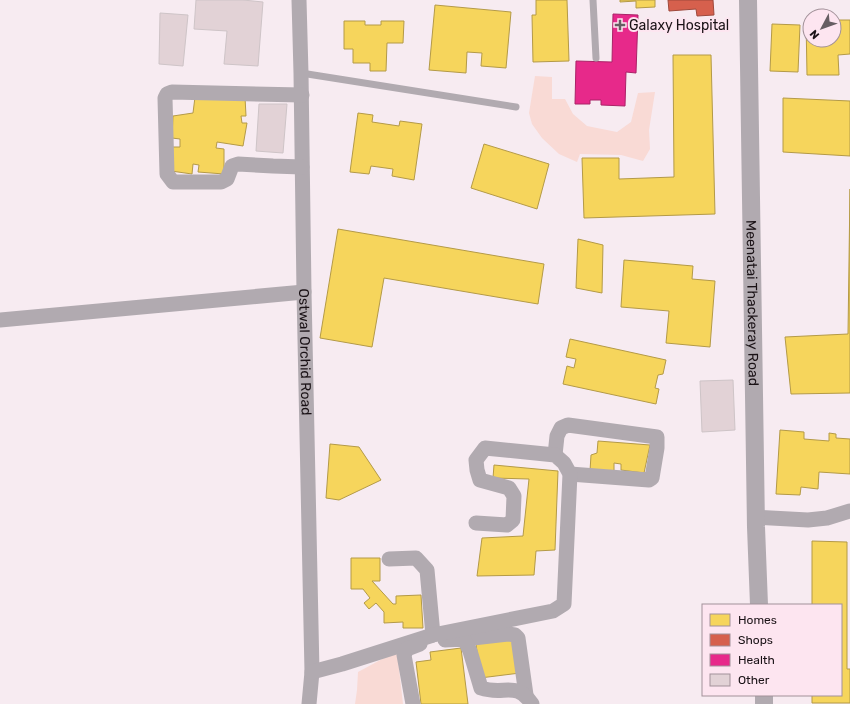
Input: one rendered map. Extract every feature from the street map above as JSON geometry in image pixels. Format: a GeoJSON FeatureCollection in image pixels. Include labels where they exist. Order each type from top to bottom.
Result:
{"type":"FeatureCollection","features":[{"type":"Feature","properties":{"kind":"street","name":"Ostwal Orchid Road"},"geometry":{"type":"LineString","coordinates":[[299,0],[312,672],[309,704]]}},
{"type":"Feature","properties":{"kind":"street","name":"Meenatai Thackeray Road"},"geometry":{"type":"LineString","coordinates":[[748,0],[755,522],[760,604]]}},
{"type":"Feature","properties":{"kind":"street"},"geometry":{"type":"LineString","coordinates":[[302,95],[172,92],[167,94],[164,98],[167,174],[173,182],[221,182],[227,179],[232,166],[238,164],[302,167]]}},
{"type":"Feature","properties":{"kind":"street"},"geometry":{"type":"LineString","coordinates":[[0,320],[304,292]]}},
{"type":"Feature","properties":{"kind":"street"},"geometry":{"type":"LineString","coordinates":[[555,455],[557,436],[561,428],[568,425],[657,437],[658,440],[652,478],[649,480],[570,474]]}},
{"type":"Feature","properties":{"kind":"street"},"geometry":{"type":"LineString","coordinates":[[312,672],[433,635],[554,611],[564,604],[570,474],[564,463],[555,455],[485,448],[476,460],[480,480],[510,488],[514,496],[513,520],[507,525],[476,523]]}},
{"type":"Feature","properties":{"kind":"street"},"geometry":{"type":"LineString","coordinates":[[755,522],[827,518],[850,511]]}},
{"type":"Feature","properties":{"kind":"street"},"geometry":{"type":"LineString","coordinates":[[389,559],[416,558],[427,570],[433,635]]}},
{"type":"Feature","properties":{"kind":"street"},"geometry":{"type":"LineString","coordinates":[[413,704],[404,655],[408,649],[417,645],[453,639],[508,634],[515,635],[518,638],[529,700]]}},
{"type":"Feature","properties":{"kind":"street"},"geometry":{"type":"LineString","coordinates":[[464,639],[470,651],[481,688],[489,691],[517,690],[529,700]]}},
{"type":"Feature","properties":{"kind":"lane"},"geometry":{"type":"LineString","coordinates":[[593,0],[596,58]]}},
{"type":"Feature","properties":{"kind":"lane"},"geometry":{"type":"LineString","coordinates":[[301,73],[516,107]]}},
{"type":"Feature","properties":{"kind":"shaded area"},"geometry":{"type":"Polygon","coordinates":[[[535,76],[552,77],[552,99],[565,99],[573,114],[587,126],[617,132],[631,122],[638,93],[655,92],[649,130],[650,149],[643,161],[621,155],[580,154],[577,162],[559,154],[542,138],[532,124],[529,113],[535,76]]]}},
{"type":"Feature","properties":{"kind":"shaded area"},"geometry":{"type":"Polygon","coordinates":[[[397,651],[403,704],[355,704],[358,672],[397,651]]]}},
{"type":"Feature","properties":{"kind":"building: Homes"},"geometry":{"type":"Polygon","coordinates":[[[536,0],[567,0],[569,61],[533,62],[532,15],[536,15],[536,0]]]}},
{"type":"Feature","properties":{"kind":"building: Homes"},"geometry":{"type":"Polygon","coordinates":[[[620,0],[655,0],[655,7],[636,8],[636,1],[620,2],[620,0]]]}},
{"type":"Feature","properties":{"kind":"building: Homes"},"geometry":{"type":"Polygon","coordinates":[[[435,5],[511,12],[506,68],[481,66],[482,53],[467,52],[466,73],[429,70],[435,5]]]}},
{"type":"Feature","properties":{"kind":"building: Homes"},"geometry":{"type":"Polygon","coordinates":[[[842,20],[850,20],[850,54],[838,55],[839,75],[807,75],[807,48],[842,48],[842,20]]]}},
{"type":"Feature","properties":{"kind":"building: Homes"},"geometry":{"type":"Polygon","coordinates":[[[344,21],[365,21],[365,25],[381,25],[381,21],[404,21],[403,43],[387,43],[386,71],[370,71],[370,63],[353,63],[353,49],[344,49],[344,21]]]}},
{"type":"Feature","properties":{"kind":"building: Homes"},"geometry":{"type":"Polygon","coordinates":[[[772,24],[800,25],[798,72],[770,71],[772,24]]]}},
{"type":"Feature","properties":{"kind":"building: Homes"},"geometry":{"type":"Polygon","coordinates":[[[673,55],[711,55],[715,214],[584,218],[582,158],[619,158],[619,179],[674,177],[673,55]]]}},
{"type":"Feature","properties":{"kind":"building: Homes"},"geometry":{"type":"Polygon","coordinates":[[[195,97],[245,97],[246,116],[241,116],[242,123],[247,123],[243,146],[217,142],[216,148],[224,149],[224,174],[198,172],[199,165],[193,164],[192,174],[171,171],[172,147],[180,147],[180,139],[172,138],[173,116],[193,113],[195,97]]]}},
{"type":"Feature","properties":{"kind":"building: Homes"},"geometry":{"type":"Polygon","coordinates":[[[783,98],[850,101],[850,156],[783,152],[783,98]]]}},
{"type":"Feature","properties":{"kind":"building: Homes"},"geometry":{"type":"Polygon","coordinates":[[[358,113],[373,115],[372,122],[399,126],[400,121],[422,124],[414,180],[392,176],[393,169],[371,166],[369,174],[350,172],[358,113]]]}},
{"type":"Feature","properties":{"kind":"building: Homes"},"geometry":{"type":"Polygon","coordinates":[[[484,144],[549,164],[537,209],[471,188],[484,144]]]}},
{"type":"Feature","properties":{"kind":"building: Homes"},"geometry":{"type":"Polygon","coordinates":[[[850,189],[850,393],[791,394],[785,337],[848,334],[850,189]]]}},
{"type":"Feature","properties":{"kind":"building: Homes"},"geometry":{"type":"Polygon","coordinates":[[[338,229],[544,264],[538,304],[384,278],[372,347],[320,338],[338,229]]]}},
{"type":"Feature","properties":{"kind":"building: Homes"},"geometry":{"type":"Polygon","coordinates":[[[578,239],[603,245],[602,293],[576,288],[578,239]]]}},
{"type":"Feature","properties":{"kind":"building: Homes"},"geometry":{"type":"Polygon","coordinates":[[[624,260],[693,266],[692,279],[715,281],[710,347],[666,343],[669,311],[621,307],[624,260]]]}},
{"type":"Feature","properties":{"kind":"building: Homes"},"geometry":{"type":"Polygon","coordinates":[[[570,339],[666,360],[663,374],[658,375],[655,388],[659,389],[656,404],[563,384],[567,366],[574,368],[576,359],[566,357],[570,339]]]}},
{"type":"Feature","properties":{"kind":"building: Homes"},"geometry":{"type":"Polygon","coordinates":[[[780,430],[804,432],[804,439],[829,441],[829,433],[836,434],[836,438],[850,439],[850,474],[819,472],[818,489],[801,487],[800,495],[776,494],[780,430]]]}},
{"type":"Feature","properties":{"kind":"building: Homes"},"geometry":{"type":"Polygon","coordinates":[[[598,441],[650,445],[644,473],[621,470],[621,464],[614,463],[614,472],[590,471],[591,455],[597,453],[598,441]]]}},
{"type":"Feature","properties":{"kind":"building: Homes"},"geometry":{"type":"Polygon","coordinates":[[[330,444],[359,447],[381,480],[339,500],[326,498],[330,444]]]}},
{"type":"Feature","properties":{"kind":"building: Homes"},"geometry":{"type":"Polygon","coordinates":[[[494,465],[558,471],[555,550],[536,551],[534,575],[477,576],[482,538],[523,536],[529,479],[493,478],[494,465]]]}},
{"type":"Feature","properties":{"kind":"building: Homes"},"geometry":{"type":"Polygon","coordinates":[[[812,541],[847,542],[847,669],[850,669],[850,703],[812,703],[812,696],[842,696],[842,604],[812,604],[812,541]]]}},
{"type":"Feature","properties":{"kind":"building: Homes"},"geometry":{"type":"Polygon","coordinates":[[[351,558],[380,558],[380,581],[372,581],[393,604],[396,604],[396,596],[421,595],[423,628],[403,628],[403,622],[384,623],[384,612],[376,603],[369,609],[364,603],[370,598],[363,589],[351,589],[351,558]]]}},
{"type":"Feature","properties":{"kind":"building: Homes"},"geometry":{"type":"Polygon","coordinates":[[[516,639],[520,673],[480,678],[476,644],[516,639]]]}},
{"type":"Feature","properties":{"kind":"building: Homes"},"geometry":{"type":"Polygon","coordinates":[[[461,648],[468,704],[421,704],[416,662],[431,660],[430,652],[461,648]]]}},
{"type":"Feature","properties":{"kind":"building: Shops"},"geometry":{"type":"Polygon","coordinates":[[[668,0],[713,0],[714,15],[697,16],[696,9],[669,11],[668,0]]]}},
{"type":"Feature","properties":{"kind":"building: Health"},"geometry":{"type":"Polygon","coordinates":[[[613,14],[638,15],[636,73],[626,72],[625,106],[601,105],[601,100],[590,100],[590,104],[575,104],[576,61],[612,62],[613,14]]]}},
{"type":"Feature","properties":{"kind":"building: Other"},"geometry":{"type":"Polygon","coordinates":[[[196,0],[243,0],[263,2],[258,66],[224,64],[227,31],[194,29],[196,0]]]}},
{"type":"Feature","properties":{"kind":"building: Other"},"geometry":{"type":"Polygon","coordinates":[[[160,13],[188,15],[183,66],[159,64],[160,13]]]}},
{"type":"Feature","properties":{"kind":"building: Other"},"geometry":{"type":"Polygon","coordinates":[[[259,104],[287,104],[283,153],[256,151],[259,104]]]}},
{"type":"Feature","properties":{"kind":"building: Other"},"geometry":{"type":"Polygon","coordinates":[[[733,380],[735,430],[702,432],[700,381],[733,380]]]}},
{"type":"Feature","properties":{"kind":"place","name":"Galaxy Hospital"},"geometry":{"type":"Point","coordinates":[620,25]}}]}
